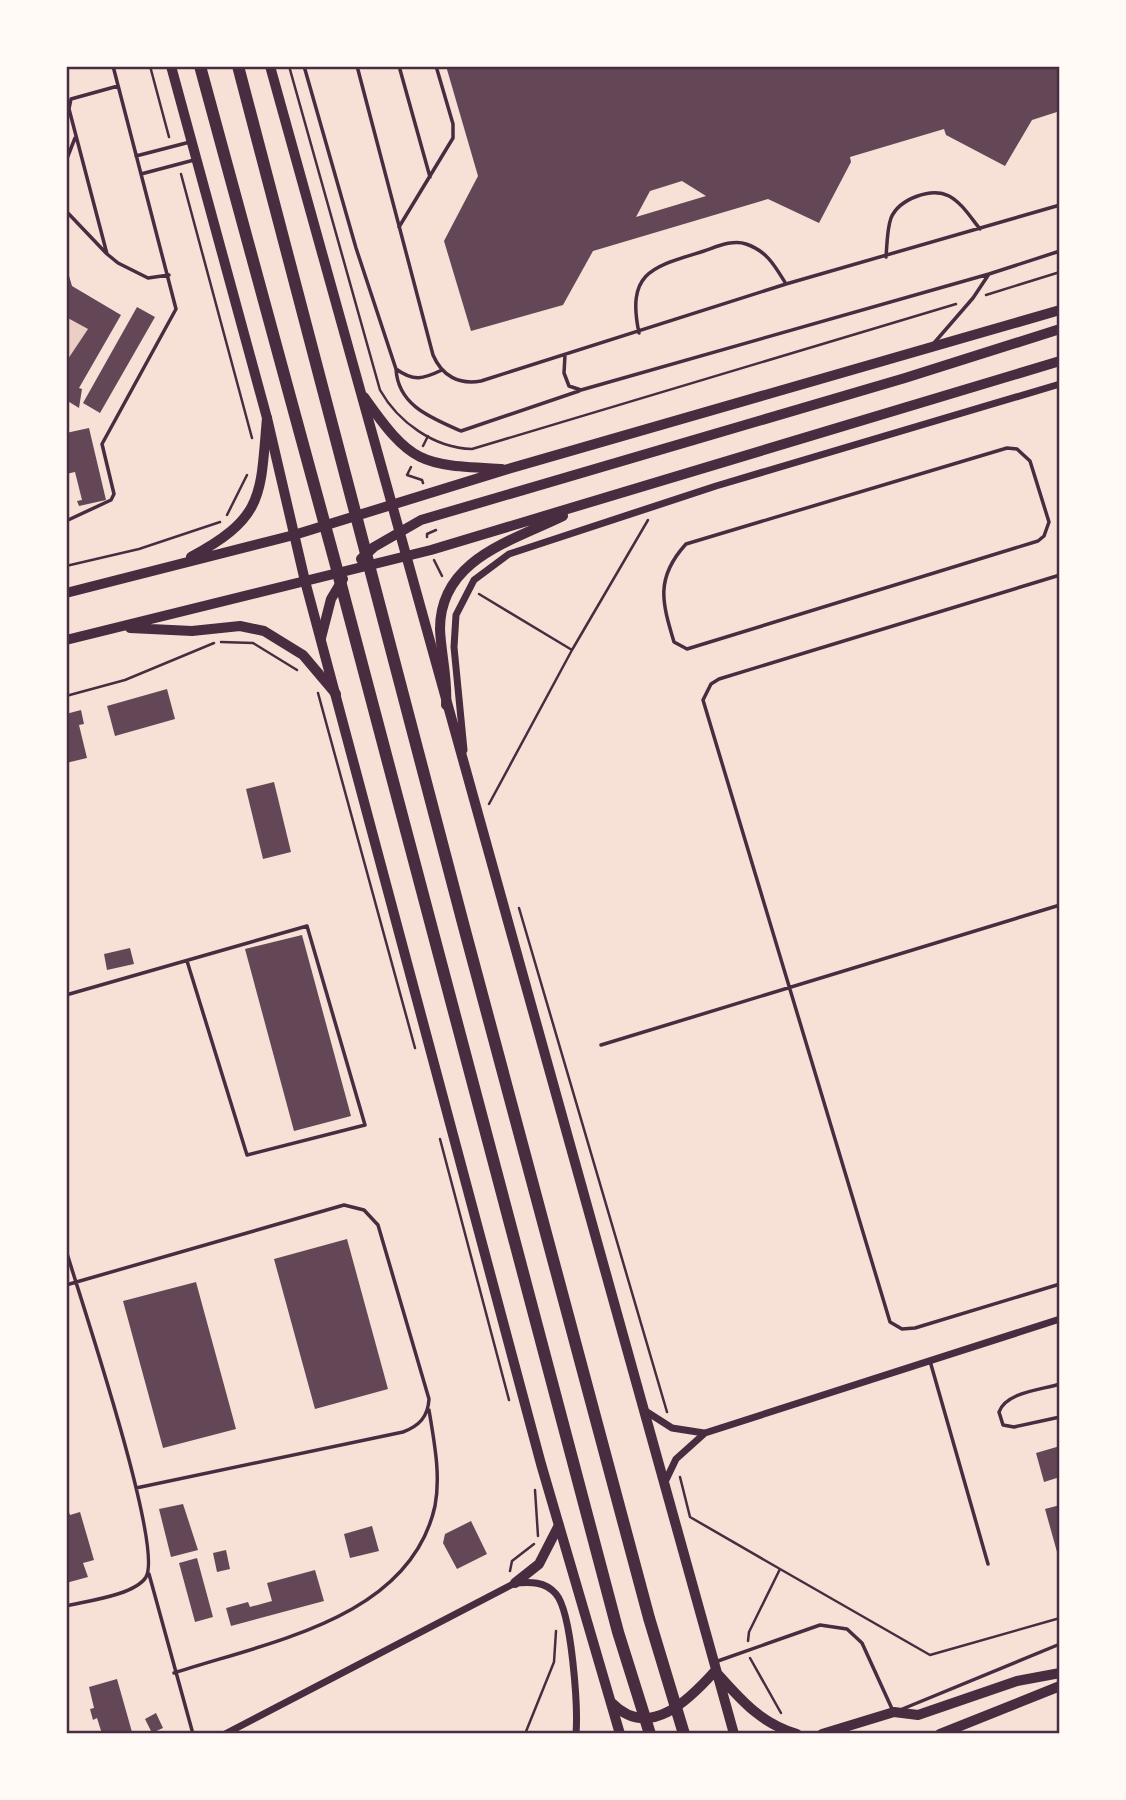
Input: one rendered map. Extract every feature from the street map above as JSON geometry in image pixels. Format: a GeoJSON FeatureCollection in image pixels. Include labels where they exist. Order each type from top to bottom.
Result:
{"type":"FeatureCollection","features":[{"type":"Feature","properties":{"kind":"highway"},"geometry":{"type":"LineString","coordinates":[[200,66],[342,589],[618,1632],[650,1734]]}},
{"type":"Feature","properties":{"kind":"highway"},"geometry":{"type":"LineString","coordinates":[[238,66],[467,940],[649,1618],[684,1734]]}},
{"type":"Feature","properties":{"kind":"main road"},"geometry":{"type":"LineString","coordinates":[[66,593],[294,536],[508,469],[1059,310]]}},
{"type":"Feature","properties":{"kind":"main road"},"geometry":{"type":"LineString","coordinates":[[321,638],[331,599],[349,571],[374,547],[400,530],[433,516],[905,379],[1059,329]]}},
{"type":"Feature","properties":{"kind":"main road"},"geometry":{"type":"LineString","coordinates":[[66,640],[407,557],[1059,361]]}},
{"type":"Feature","properties":{"kind":"main road"},"geometry":{"type":"LineString","coordinates":[[364,397],[393,438],[417,456],[442,465],[508,469]]}},
{"type":"Feature","properties":{"kind":"main road"},"geometry":{"type":"LineString","coordinates":[[175,565],[226,538],[244,520],[255,500],[261,480],[267,418]]}},
{"type":"Feature","properties":{"kind":"main road"},"geometry":{"type":"LineString","coordinates":[[446,705],[448,682],[441,614],[453,583],[479,555],[591,503]]}},
{"type":"Feature","properties":{"kind":"main road"},"geometry":{"type":"LineString","coordinates":[[116,628],[192,631],[240,626],[264,631],[283,640],[303,655],[336,694]]}},
{"type":"Feature","properties":{"kind":"street"},"geometry":{"type":"LineString","coordinates":[[171,66],[267,418],[305,581],[559,1524],[620,1734]]}},
{"type":"Feature","properties":{"kind":"street"},"geometry":{"type":"LineString","coordinates":[[270,66],[364,397],[446,705],[647,1412],[734,1734]]}},
{"type":"Feature","properties":{"kind":"street"},"geometry":{"type":"LineString","coordinates":[[466,771],[454,630],[456,615],[468,588],[489,566],[523,548],[742,478],[1059,384]]}},
{"type":"Feature","properties":{"kind":"street"},"geometry":{"type":"LineString","coordinates":[[665,1483],[676,1459],[705,1433],[1059,1319]]}},
{"type":"Feature","properties":{"kind":"street"},"geometry":{"type":"LineString","coordinates":[[647,1412],[672,1428],[705,1433]]}},
{"type":"Feature","properties":{"kind":"street"},"geometry":{"type":"LineString","coordinates":[[225,1734],[515,1583],[539,1564],[559,1524]]}},
{"type":"Feature","properties":{"kind":"street"},"geometry":{"type":"LineString","coordinates":[[515,1583],[542,1583],[554,1591],[561,1601],[575,1680],[576,1734]]}},
{"type":"Feature","properties":{"kind":"street"},"geometry":{"type":"LineString","coordinates":[[610,1702],[619,1711],[640,1717],[660,1716],[680,1708],[714,1667]]}},
{"type":"Feature","properties":{"kind":"street"},"geometry":{"type":"LineString","coordinates":[[714,1667],[751,1711],[779,1728],[797,1734]]}},
{"type":"Feature","properties":{"kind":"street"},"geometry":{"type":"LineString","coordinates":[[822,1734],[894,1712],[918,1715],[1017,1681],[1059,1673]]}},
{"type":"Feature","properties":{"kind":"street"},"geometry":{"type":"LineString","coordinates":[[940,1734],[1059,1686]]}},
{"type":"Feature","properties":{"kind":"street"},"geometry":{"type":"LineString","coordinates":[[610,1702],[613,1734]]}},
{"type":"Feature","properties":{"kind":"lane"},"geometry":{"type":"LineString","coordinates":[[66,521],[111,500],[114,494],[102,444],[176,309],[113,66]]}},
{"type":"Feature","properties":{"kind":"lane"},"geometry":{"type":"LineString","coordinates":[[304,66],[356,248],[396,369],[396,384],[404,398],[430,418],[461,431],[581,390],[989,274],[1059,251]]}},
{"type":"Feature","properties":{"kind":"lane"},"geometry":{"type":"LineString","coordinates":[[357,66],[433,355],[442,370],[456,380],[473,382],[639,333],[786,284],[886,258],[1059,205]]}},
{"type":"Feature","properties":{"kind":"lane"},"geometry":{"type":"LineString","coordinates":[[399,66],[430,177]]}},
{"type":"Feature","properties":{"kind":"lane"},"geometry":{"type":"LineString","coordinates":[[400,227],[450,145],[454,131],[436,66]]}},
{"type":"Feature","properties":{"kind":"lane"},"geometry":{"type":"LineString","coordinates":[[107,254],[69,109],[71,100],[118,86]]}},
{"type":"Feature","properties":{"kind":"lane"},"geometry":{"type":"LineString","coordinates":[[66,161],[75,136]]}},
{"type":"Feature","properties":{"kind":"lane"},"geometry":{"type":"LineString","coordinates":[[136,156],[192,141]]}},
{"type":"Feature","properties":{"kind":"lane"},"geometry":{"type":"LineString","coordinates":[[141,174],[196,159]]}},
{"type":"Feature","properties":{"kind":"lane"},"geometry":{"type":"LineString","coordinates":[[886,258],[891,218],[902,205],[915,197],[935,193],[949,196],[980,229]]}},
{"type":"Feature","properties":{"kind":"lane"},"geometry":{"type":"LineString","coordinates":[[66,211],[118,263],[148,278],[169,275]]}},
{"type":"Feature","properties":{"kind":"lane"},"geometry":{"type":"LineString","coordinates":[[639,333],[634,299],[643,279],[657,265],[730,243],[744,243],[768,255],[786,284]]}},
{"type":"Feature","properties":{"kind":"lane"},"geometry":{"type":"LineString","coordinates":[[929,348],[974,298],[989,274]]}},
{"type":"Feature","properties":{"kind":"lane"},"geometry":{"type":"LineString","coordinates":[[565,355],[564,373],[569,386],[581,390]]}},
{"type":"Feature","properties":{"kind":"lane"},"geometry":{"type":"LineString","coordinates":[[396,369],[407,377],[421,380],[442,370]]}},
{"type":"Feature","properties":{"kind":"lane"},"geometry":{"type":"LineString","coordinates":[[1007,448],[1017,449],[1030,461],[1049,522],[1044,536],[1030,545],[687,649],[674,642],[662,590],[667,573],[686,544],[813,506],[1007,448]]}},
{"type":"Feature","properties":{"kind":"lane"},"geometry":{"type":"LineString","coordinates":[[1059,575],[719,679],[705,691],[703,709],[890,1322],[902,1329],[915,1328],[1059,1284]]}},
{"type":"Feature","properties":{"kind":"lane"},"geometry":{"type":"LineString","coordinates":[[601,1045],[1059,905]]}},
{"type":"Feature","properties":{"kind":"lane"},"geometry":{"type":"LineString","coordinates":[[66,995],[307,926],[365,1125],[247,1155],[187,961]]}},
{"type":"Feature","properties":{"kind":"lane"},"geometry":{"type":"LineString","coordinates":[[66,1285],[334,1207],[354,1206],[372,1216],[378,1225],[429,1399],[428,1408],[435,1446],[435,1505],[414,1554],[393,1580],[339,1618],[174,1673]]}},
{"type":"Feature","properties":{"kind":"lane"},"geometry":{"type":"LineString","coordinates":[[66,1250],[136,1488],[148,1572],[193,1734]]}},
{"type":"Feature","properties":{"kind":"lane"},"geometry":{"type":"LineString","coordinates":[[930,1359],[988,1564]]}},
{"type":"Feature","properties":{"kind":"lane"},"geometry":{"type":"LineString","coordinates":[[1059,1384],[1014,1397],[1003,1403],[999,1412],[1003,1425],[1008,1427],[1059,1417]]}},
{"type":"Feature","properties":{"kind":"lane"},"geometry":{"type":"LineString","coordinates":[[136,1488],[403,1432],[419,1424],[428,1408]]}},
{"type":"Feature","properties":{"kind":"lane"},"geometry":{"type":"LineString","coordinates":[[66,1606],[131,1590],[148,1572]]}},
{"type":"Feature","properties":{"kind":"lane"},"geometry":{"type":"LineString","coordinates":[[714,1667],[820,1625],[847,1629],[862,1643],[894,1712],[1059,1644]]}},
{"type":"Feature","properties":{"kind":"path"},"geometry":{"type":"LineString","coordinates":[[150,66],[172,147]]}},
{"type":"Feature","properties":{"kind":"path"},"geometry":{"type":"LineString","coordinates":[[289,66],[380,390],[393,412],[451,449],[472,449],[1059,272]]}},
{"type":"Feature","properties":{"kind":"path"},"geometry":{"type":"LineString","coordinates":[[178,164],[253,441]]}},
{"type":"Feature","properties":{"kind":"path"},"geometry":{"type":"LineString","coordinates":[[427,496],[422,480],[407,475],[428,436]]}},
{"type":"Feature","properties":{"kind":"path"},"geometry":{"type":"LineString","coordinates":[[66,566],[139,549],[224,520],[248,474]]}},
{"type":"Feature","properties":{"kind":"path"},"geometry":{"type":"LineString","coordinates":[[433,516],[436,531],[427,534],[430,550],[439,574],[453,583]]}},
{"type":"Feature","properties":{"kind":"path"},"geometry":{"type":"LineString","coordinates":[[488,805],[572,650],[649,519]]}},
{"type":"Feature","properties":{"kind":"path"},"geometry":{"type":"LineString","coordinates":[[468,588],[572,650]]}},
{"type":"Feature","properties":{"kind":"path"},"geometry":{"type":"LineString","coordinates":[[66,696],[125,680],[216,642],[253,643],[293,666],[301,674]]}},
{"type":"Feature","properties":{"kind":"path"},"geometry":{"type":"LineString","coordinates":[[317,690],[417,1054]]}},
{"type":"Feature","properties":{"kind":"path"},"geometry":{"type":"LineString","coordinates":[[516,898],[672,1428]]}},
{"type":"Feature","properties":{"kind":"path"},"geometry":{"type":"LineString","coordinates":[[438,1134],[509,1400]]}},
{"type":"Feature","properties":{"kind":"path"},"geometry":{"type":"LineString","coordinates":[[676,1459],[690,1517],[930,1656],[1059,1618]]}},
{"type":"Feature","properties":{"kind":"path"},"geometry":{"type":"LineString","coordinates":[[515,1583],[508,1565],[532,1547],[540,1529],[534,1483]]}},
{"type":"Feature","properties":{"kind":"path"},"geometry":{"type":"LineString","coordinates":[[779,1728],[782,1716],[747,1653],[749,1632],[780,1569]]}},
{"type":"Feature","properties":{"kind":"path"},"geometry":{"type":"LineString","coordinates":[[525,1734],[554,1661],[555,1628]]}},
{"type":"Feature","properties":{"kind":"shaded area"},"geometry":{"type":"Polygon","coordinates":[[[67,317],[88,329],[67,362],[67,317]]]}},
{"type":"Feature","properties":{"kind":"building"},"geometry":{"type":"Polygon","coordinates":[[[446,66],[1060,66],[1060,111],[1032,120],[1005,166],[946,135],[944,129],[850,157],[851,162],[819,223],[768,199],[593,251],[563,305],[471,331],[444,241],[478,176],[446,66]],[[682,181],[650,191],[636,217],[706,196],[682,181]]]}},
{"type":"Feature","properties":{"kind":"building"},"geometry":{"type":"Polygon","coordinates":[[[67,269],[72,286],[121,315],[79,388],[82,389],[79,408],[66,400],[66,362],[88,329],[66,317],[67,269]]]}},
{"type":"Feature","properties":{"kind":"building"},"geometry":{"type":"Polygon","coordinates":[[[137,307],[155,317],[100,413],[83,403],[137,307]]]}},
{"type":"Feature","properties":{"kind":"building"},"geometry":{"type":"Polygon","coordinates":[[[89,428],[106,500],[79,506],[77,501],[82,500],[75,472],[66,474],[66,433],[89,428]]]}},
{"type":"Feature","properties":{"kind":"building"},"geometry":{"type":"Polygon","coordinates":[[[167,689],[175,719],[115,736],[107,706],[167,689]]]}},
{"type":"Feature","properties":{"kind":"building"},"geometry":{"type":"Polygon","coordinates":[[[81,710],[84,724],[79,725],[87,758],[66,763],[66,714],[81,710]]]}},
{"type":"Feature","properties":{"kind":"building"},"geometry":{"type":"Polygon","coordinates":[[[274,782],[291,852],[263,859],[246,789],[274,782]]]}},
{"type":"Feature","properties":{"kind":"building"},"geometry":{"type":"Polygon","coordinates":[[[302,935],[351,1116],[294,1131],[245,949],[302,935]]]}},
{"type":"Feature","properties":{"kind":"building"},"geometry":{"type":"Polygon","coordinates":[[[130,948],[134,964],[107,970],[104,954],[130,948]]]}},
{"type":"Feature","properties":{"kind":"building"},"geometry":{"type":"Polygon","coordinates":[[[347,1239],[388,1389],[315,1409],[274,1259],[347,1239]]]}},
{"type":"Feature","properties":{"kind":"building"},"geometry":{"type":"Polygon","coordinates":[[[196,1282],[236,1429],[163,1448],[123,1301],[196,1282]]]}},
{"type":"Feature","properties":{"kind":"building"},"geometry":{"type":"Polygon","coordinates":[[[1060,1446],[1060,1477],[1044,1482],[1036,1453],[1060,1446]]]}},
{"type":"Feature","properties":{"kind":"building"},"geometry":{"type":"Polygon","coordinates":[[[183,1504],[198,1550],[171,1557],[159,1509],[183,1504]]]}},
{"type":"Feature","properties":{"kind":"building"},"geometry":{"type":"Polygon","coordinates":[[[66,1505],[70,1515],[80,1512],[94,1560],[83,1563],[88,1577],[66,1583],[66,1505]]]}},
{"type":"Feature","properties":{"kind":"building"},"geometry":{"type":"Polygon","coordinates":[[[1060,1505],[1060,1558],[1059,1559],[1045,1509],[1060,1505]]]}},
{"type":"Feature","properties":{"kind":"building"},"geometry":{"type":"Polygon","coordinates":[[[471,1521],[487,1554],[457,1569],[443,1543],[445,1534],[471,1521]]]}},
{"type":"Feature","properties":{"kind":"building"},"geometry":{"type":"Polygon","coordinates":[[[372,1526],[379,1551],[350,1558],[344,1534],[372,1526]]]}},
{"type":"Feature","properties":{"kind":"building"},"geometry":{"type":"Polygon","coordinates":[[[226,1550],[230,1569],[217,1572],[213,1553],[226,1550]]]}},
{"type":"Feature","properties":{"kind":"building"},"geometry":{"type":"Polygon","coordinates":[[[197,1558],[213,1617],[195,1622],[179,1563],[197,1558]]]}},
{"type":"Feature","properties":{"kind":"building"},"geometry":{"type":"Polygon","coordinates":[[[315,1570],[324,1601],[231,1626],[226,1608],[248,1602],[250,1607],[272,1601],[267,1583],[315,1570]]]}},
{"type":"Feature","properties":{"kind":"building"},"geometry":{"type":"Polygon","coordinates":[[[117,1679],[132,1732],[102,1734],[97,1718],[93,1720],[90,1709],[94,1708],[89,1687],[117,1679]]]}},
{"type":"Feature","properties":{"kind":"building"},"geometry":{"type":"Polygon","coordinates":[[[156,1713],[163,1728],[152,1733],[145,1719],[156,1713]]]}}]}
